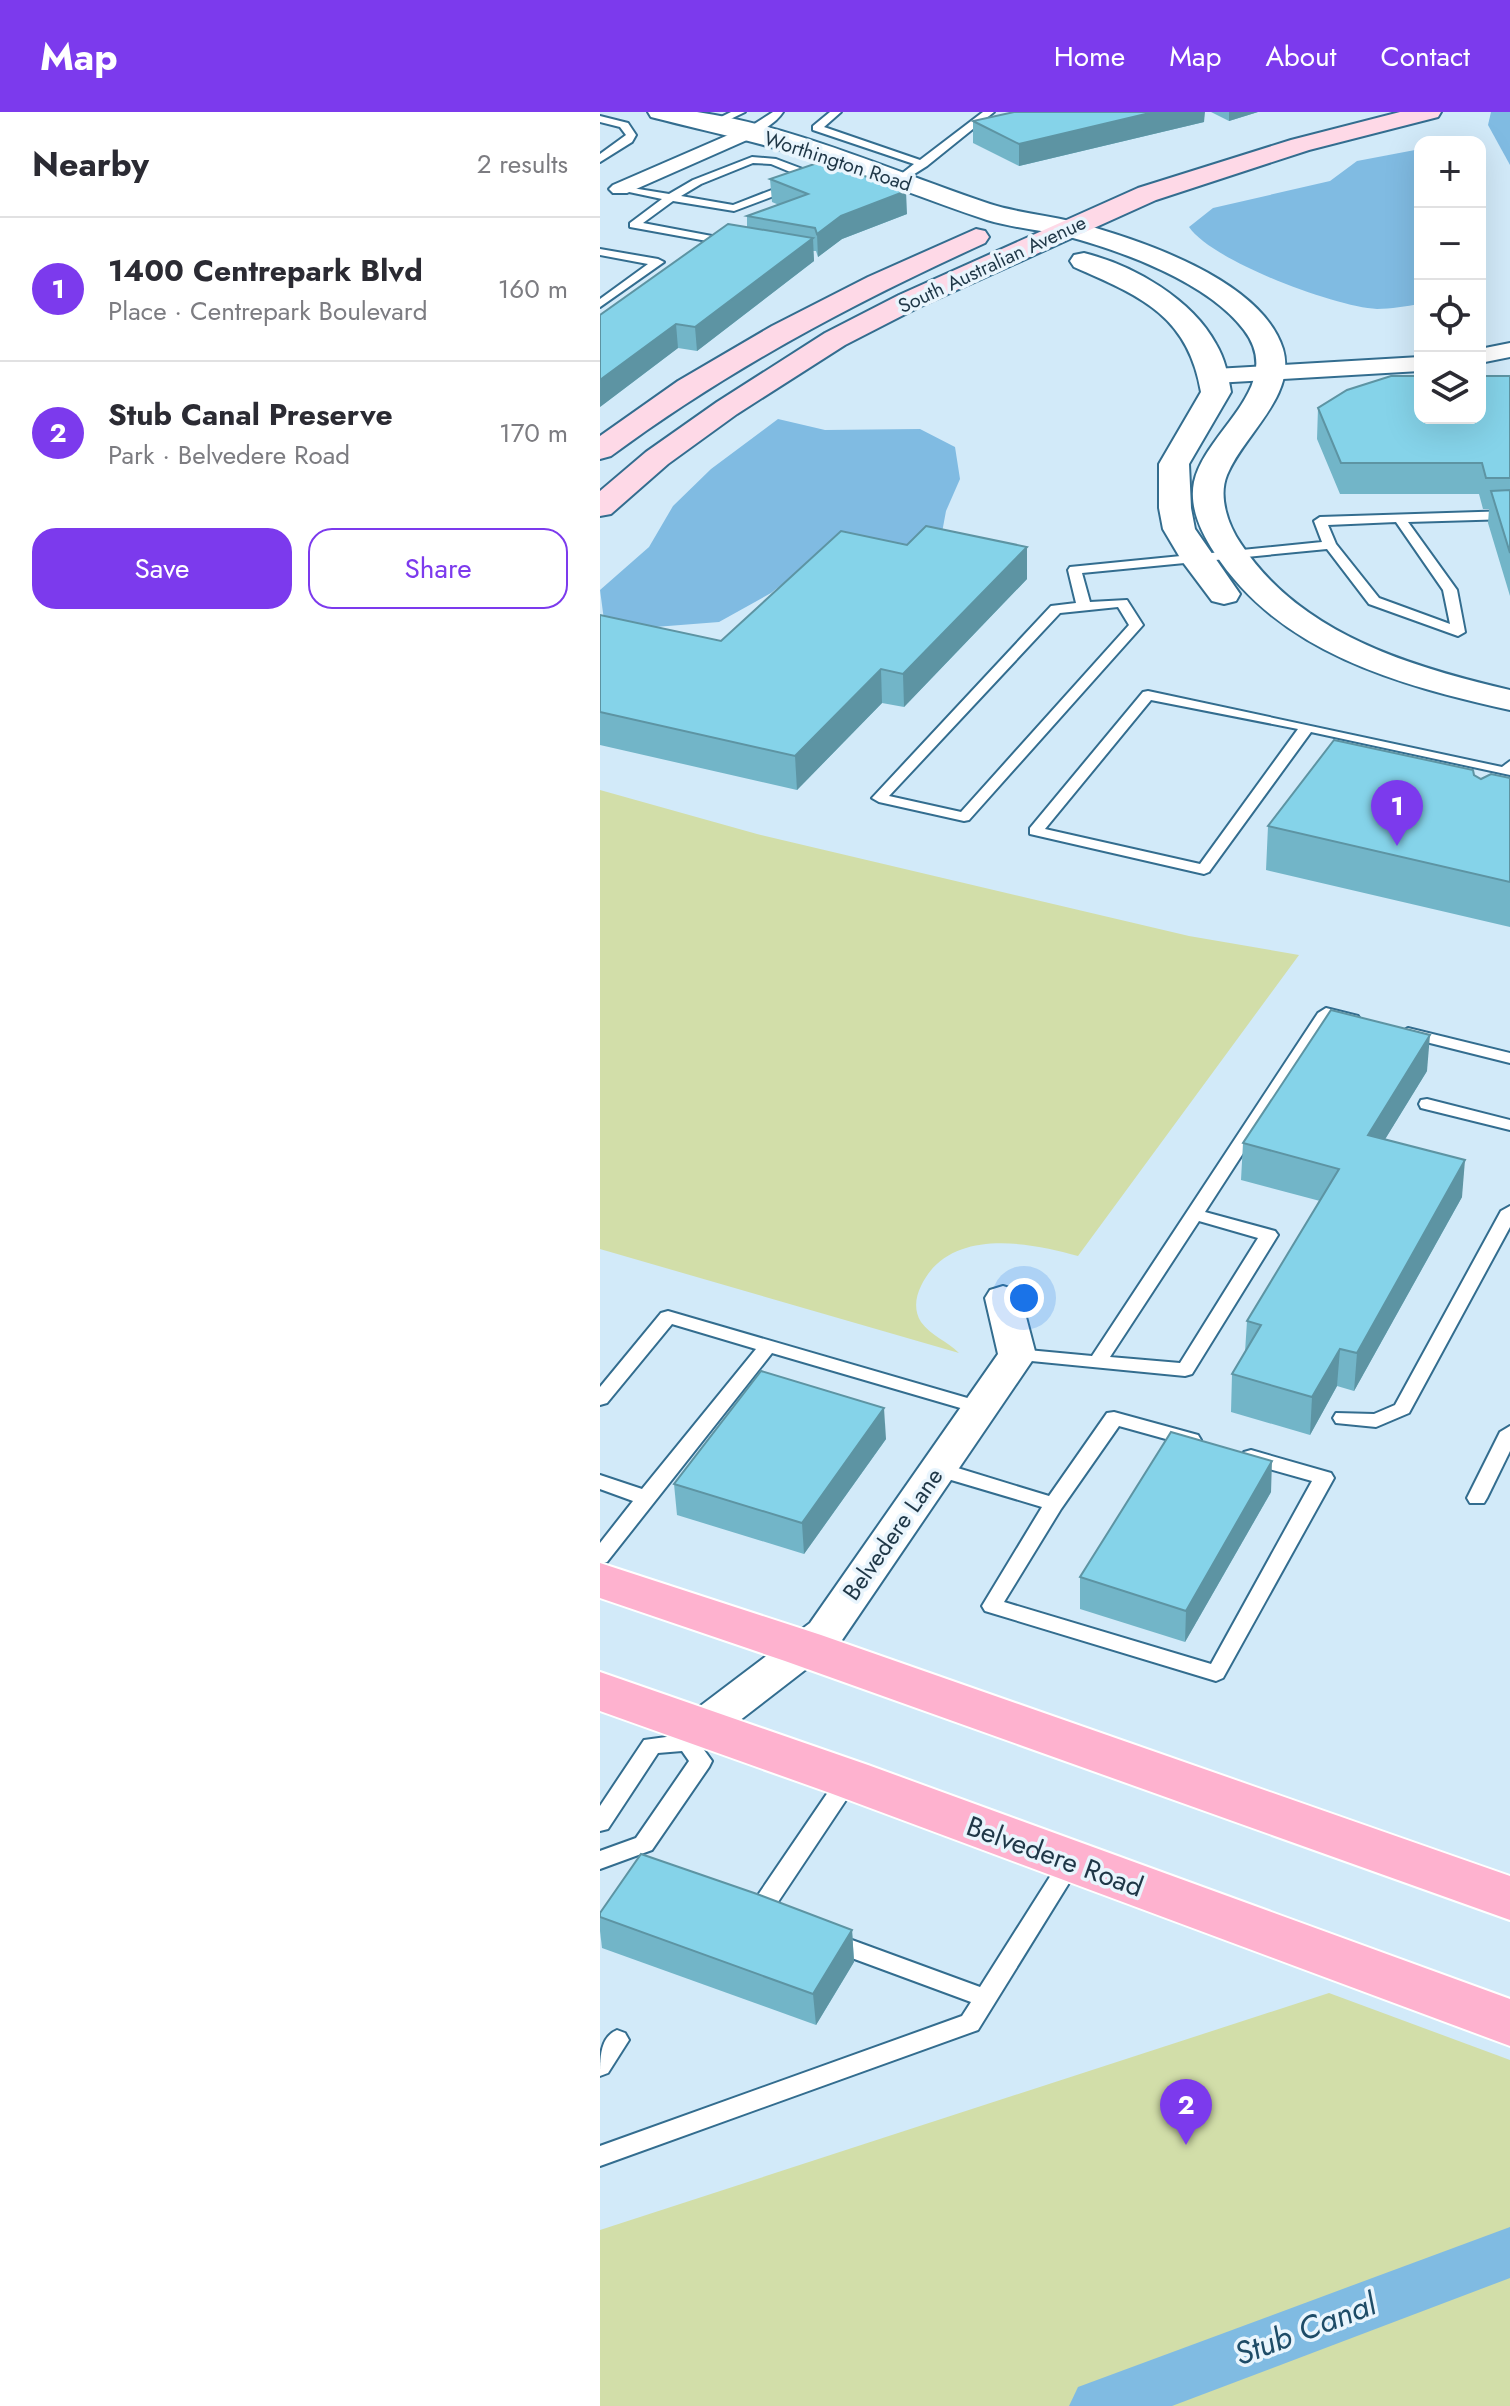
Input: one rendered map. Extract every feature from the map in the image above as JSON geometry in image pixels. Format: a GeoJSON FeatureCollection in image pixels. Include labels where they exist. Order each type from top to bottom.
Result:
{"type":"FeatureCollection","features":[{"type":"Feature","properties":{"kind":"main road","name":"South Australian Avenue"},"geometry":{"type":"LineString","coordinates":[[1103,187],[1223,146],[1341,112]]}},
{"type":"Feature","properties":{"kind":"main road","name":"South Australian Avenue"},"geometry":{"type":"LineString","coordinates":[[600,507],[657,458],[727,408],[835,339],[1056,224],[1224,168],[1429,112]]}},
{"type":"Feature","properties":{"kind":"main road","name":"South Australian Avenue"},"geometry":{"type":"LineString","coordinates":[[600,450],[718,367],[863,288],[1013,220],[1056,224]]}},
{"type":"Feature","properties":{"kind":"main road"},"geometry":{"type":"LineString","coordinates":[[600,1580],[803,1648],[1510,1898]]}},
{"type":"Feature","properties":{"kind":"main road","name":"Belvedere Road"},"geometry":{"type":"LineString","coordinates":[[600,1691],[694,1734],[849,1779],[1510,2023]]}},
{"type":"Feature","properties":{"kind":"street","name":"Worthington Road"},"geometry":{"type":"LineString","coordinates":[[660,112],[714,123],[745,122],[1013,220]]}},
{"type":"Feature","properties":{"kind":"street"},"geometry":{"type":"LineString","coordinates":[[620,189],[745,122]]}},
{"type":"Feature","properties":{"kind":"street"},"geometry":{"type":"LineString","coordinates":[[600,202],[714,123]]}},
{"type":"Feature","properties":{"kind":"street"},"geometry":{"type":"LineString","coordinates":[[1013,220],[1056,224],[1172,266],[1222,295],[1257,326],[1269,346],[1272,373],[1264,393],[1226,448],[1210,480],[1208,499],[1214,524],[1228,555],[1272,605],[1345,648],[1454,687],[1510,700]]}},
{"type":"Feature","properties":{"kind":"street"},"geometry":{"type":"LineString","coordinates":[[1056,224],[1137,285],[1172,307],[1199,335],[1215,376],[1216,392],[1174,464],[1175,508],[1179,529],[1221,591],[1248,617],[1296,647],[1385,687],[1438,705],[1510,720]]}},
{"type":"Feature","properties":{"kind":"street"},"geometry":{"type":"LineString","coordinates":[[1486,355],[1510,350]]}},
{"type":"Feature","properties":{"kind":"street"},"geometry":{"type":"LineString","coordinates":[[1215,376],[1414,364]]}},
{"type":"Feature","properties":{"kind":"street"},"geometry":{"type":"LineString","coordinates":[[1003,1298],[1017,1355]]}},
{"type":"Feature","properties":{"kind":"street","name":"Belvedere Lane"},"geometry":{"type":"LineString","coordinates":[[694,1734],[825,1633],[1017,1355]]}},
{"type":"Feature","properties":{"kind":"lane"},"geometry":{"type":"LineString","coordinates":[[600,118],[607,112]]}},
{"type":"Feature","properties":{"kind":"lane"},"geometry":{"type":"LineString","coordinates":[[745,122],[775,117],[778,112]]}},
{"type":"Feature","properties":{"kind":"lane"},"geometry":{"type":"LineString","coordinates":[[836,112],[817,128],[923,164]]}},
{"type":"Feature","properties":{"kind":"lane"},"geometry":{"type":"LineString","coordinates":[[900,180],[993,113]]}},
{"type":"Feature","properties":{"kind":"lane"},"geometry":{"type":"LineString","coordinates":[[600,118],[624,125],[631,135],[600,159]]}},
{"type":"Feature","properties":{"kind":"lane"},"geometry":{"type":"LineString","coordinates":[[734,208],[799,183],[804,180],[804,173],[772,161],[752,160],[697,182],[634,225],[736,243]]}},
{"type":"Feature","properties":{"kind":"lane"},"geometry":{"type":"LineString","coordinates":[[620,189],[758,212]]}},
{"type":"Feature","properties":{"kind":"lane"},"geometry":{"type":"LineString","coordinates":[[721,240],[736,229]]}},
{"type":"Feature","properties":{"kind":"lane"},"geometry":{"type":"LineString","coordinates":[[600,252],[658,262],[600,304]]}},
{"type":"Feature","properties":{"kind":"lane"},"geometry":{"type":"LineString","coordinates":[[1399,518],[1450,590],[1458,632],[1374,601],[1330,545],[1320,521],[1399,518],[1510,515]]}},
{"type":"Feature","properties":{"kind":"lane"},"geometry":{"type":"LineString","coordinates":[[1084,606],[1075,570],[1198,561],[1330,545]]}},
{"type":"Feature","properties":{"kind":"lane"},"geometry":{"type":"LineString","coordinates":[[1122,603],[1136,625],[964,817],[879,798],[1056,609],[1084,606],[1122,603]]}},
{"type":"Feature","properties":{"kind":"lane"},"geometry":{"type":"LineString","coordinates":[[1307,727],[1204,869],[1035,831],[1148,695],[1307,727],[1506,773]]}},
{"type":"Feature","properties":{"kind":"lane"},"geometry":{"type":"LineString","coordinates":[[1099,1360],[1326,1013],[1510,1058]]}},
{"type":"Feature","properties":{"kind":"lane"},"geometry":{"type":"LineString","coordinates":[[1427,1104],[1510,1125]]}},
{"type":"Feature","properties":{"kind":"lane"},"geometry":{"type":"LineString","coordinates":[[1343,1418],[1376,1421],[1402,1409],[1510,1211]]}},
{"type":"Feature","properties":{"kind":"lane"},"geometry":{"type":"LineString","coordinates":[[1017,1355],[1185,1370],[1269,1235],[1193,1214]]}},
{"type":"Feature","properties":{"kind":"lane"},"geometry":{"type":"LineString","coordinates":[[600,1399],[668,1317],[981,1408]]}},
{"type":"Feature","properties":{"kind":"lane"},"geometry":{"type":"LineString","coordinates":[[600,1557],[768,1346]]}},
{"type":"Feature","properties":{"kind":"lane"},"geometry":{"type":"LineString","coordinates":[[1204,1444],[1114,1418],[1054,1504],[992,1606],[1216,1673],[1324,1478],[1234,1452]]}},
{"type":"Feature","properties":{"kind":"lane"},"geometry":{"type":"LineString","coordinates":[[1477,1498],[1510,1432]]}},
{"type":"Feature","properties":{"kind":"lane"},"geometry":{"type":"LineString","coordinates":[[938,1469],[1054,1504]]}},
{"type":"Feature","properties":{"kind":"lane"},"geometry":{"type":"LineString","coordinates":[[600,1482],[646,1498]]}},
{"type":"Feature","properties":{"kind":"lane"},"geometry":{"type":"LineString","coordinates":[[600,1823],[652,1746],[694,1734],[701,1761],[644,1844],[600,1861]]}},
{"type":"Feature","properties":{"kind":"lane"},"geometry":{"type":"LineString","coordinates":[[849,1779],[766,1901],[771,1919],[985,1998]]}},
{"type":"Feature","properties":{"kind":"lane"},"geometry":{"type":"LineString","coordinates":[[600,2156],[970,2023],[1071,1862]]}},
{"type":"Feature","properties":{"kind":"lane"},"geometry":{"type":"LineString","coordinates":[[600,2066],[617,2040]]}},
{"type":"Feature","properties":{"kind":"green space"},"geometry":{"type":"Polygon","coordinates":[[[600,790],[757,834],[1189,936],[1299,955],[1078,1256],[1037,1246],[992,1244],[950,1254],[934,1267],[919,1291],[917,1313],[925,1327],[959,1353],[600,1249],[600,790]]]}},
{"type":"Feature","properties":{"kind":"green space"},"geometry":{"type":"Polygon","coordinates":[[[1329,1993],[1510,2060],[1510,2406],[600,2406],[600,2230],[1329,1993]]]}},
{"type":"Feature","properties":{"kind":"water"},"geometry":{"type":"Polygon","coordinates":[[[1491,112],[1510,112],[1510,165],[1488,125],[1491,112]]]}},
{"type":"Feature","properties":{"kind":"water"},"geometry":{"type":"Polygon","coordinates":[[[1414,150],[1414,305],[1377,309],[1305,291],[1222,254],[1189,227],[1213,208],[1330,181],[1357,161],[1414,150]]]}},
{"type":"Feature","properties":{"kind":"water"},"geometry":{"type":"Polygon","coordinates":[[[778,419],[825,430],[920,429],[955,447],[960,479],[946,511],[941,538],[894,550],[820,554],[771,593],[719,622],[655,627],[604,620],[600,590],[649,547],[673,506],[711,469],[778,419]]]}},
{"type":"Feature","properties":{"kind":"building"},"geometry":{"type":"Polygon","coordinates":[[[1014,112],[1154,112],[1019,144],[973,121],[1014,112]]]}},
{"type":"Feature","properties":{"kind":"building"},"geometry":{"type":"Polygon","coordinates":[[[823,161],[906,191],[841,216],[817,234],[815,228],[747,216],[808,194],[770,179],[823,161]]]}},
{"type":"Feature","properties":{"kind":"building"},"geometry":{"type":"Polygon","coordinates":[[[728,224],[813,238],[695,327],[676,324],[600,380],[600,315],[728,224]]]}},
{"type":"Feature","properties":{"kind":"building"},"geometry":{"type":"Polygon","coordinates":[[[1391,376],[1414,376],[1414,424],[1486,424],[1486,376],[1510,376],[1510,478],[1486,478],[1482,463],[1341,463],[1318,408],[1347,390],[1391,376]]]}},
{"type":"Feature","properties":{"kind":"building"},"geometry":{"type":"Polygon","coordinates":[[[1510,490],[1510,553],[1491,491],[1510,490]]]}},
{"type":"Feature","properties":{"kind":"building"},"geometry":{"type":"Polygon","coordinates":[[[926,526],[1027,547],[903,674],[881,669],[795,756],[600,712],[600,615],[721,641],[841,531],[907,545],[926,526]]]}},
{"type":"Feature","properties":{"kind":"building"},"geometry":{"type":"Polygon","coordinates":[[[1334,740],[1473,770],[1474,775],[1481,779],[1491,774],[1510,778],[1510,882],[1268,826],[1334,740]]]}},
{"type":"Feature","properties":{"kind":"building"},"geometry":{"type":"Polygon","coordinates":[[[1331,1010],[1430,1035],[1368,1135],[1465,1160],[1357,1353],[1340,1349],[1312,1397],[1232,1374],[1261,1325],[1247,1321],[1339,1169],[1243,1143],[1331,1010]]]}},
{"type":"Feature","properties":{"kind":"building"},"geometry":{"type":"Polygon","coordinates":[[[761,1371],[884,1408],[802,1523],[674,1484],[761,1371]]]}},
{"type":"Feature","properties":{"kind":"building"},"geometry":{"type":"Polygon","coordinates":[[[1171,1432],[1272,1461],[1186,1611],[1080,1577],[1171,1432]]]}},
{"type":"Feature","properties":{"kind":"building"},"geometry":{"type":"Polygon","coordinates":[[[641,1854],[852,1930],[813,1994],[600,1917],[641,1854]]]}},
{"type":"Feature","properties":{"kind":"waterway","name":"Stub Canal"},"geometry":{"type":"LineString","coordinates":[[1099,2406],[1510,2252]]}},
{"type":"Feature","properties":{"kind":"place","name":"1400 Centrepark Blvd"},"geometry":{"type":"Point","coordinates":[1397,846]}},
{"type":"Feature","properties":{"kind":"place","name":"Stub Canal Preserve"},"geometry":{"type":"Point","coordinates":[1186,2145]}}]}
